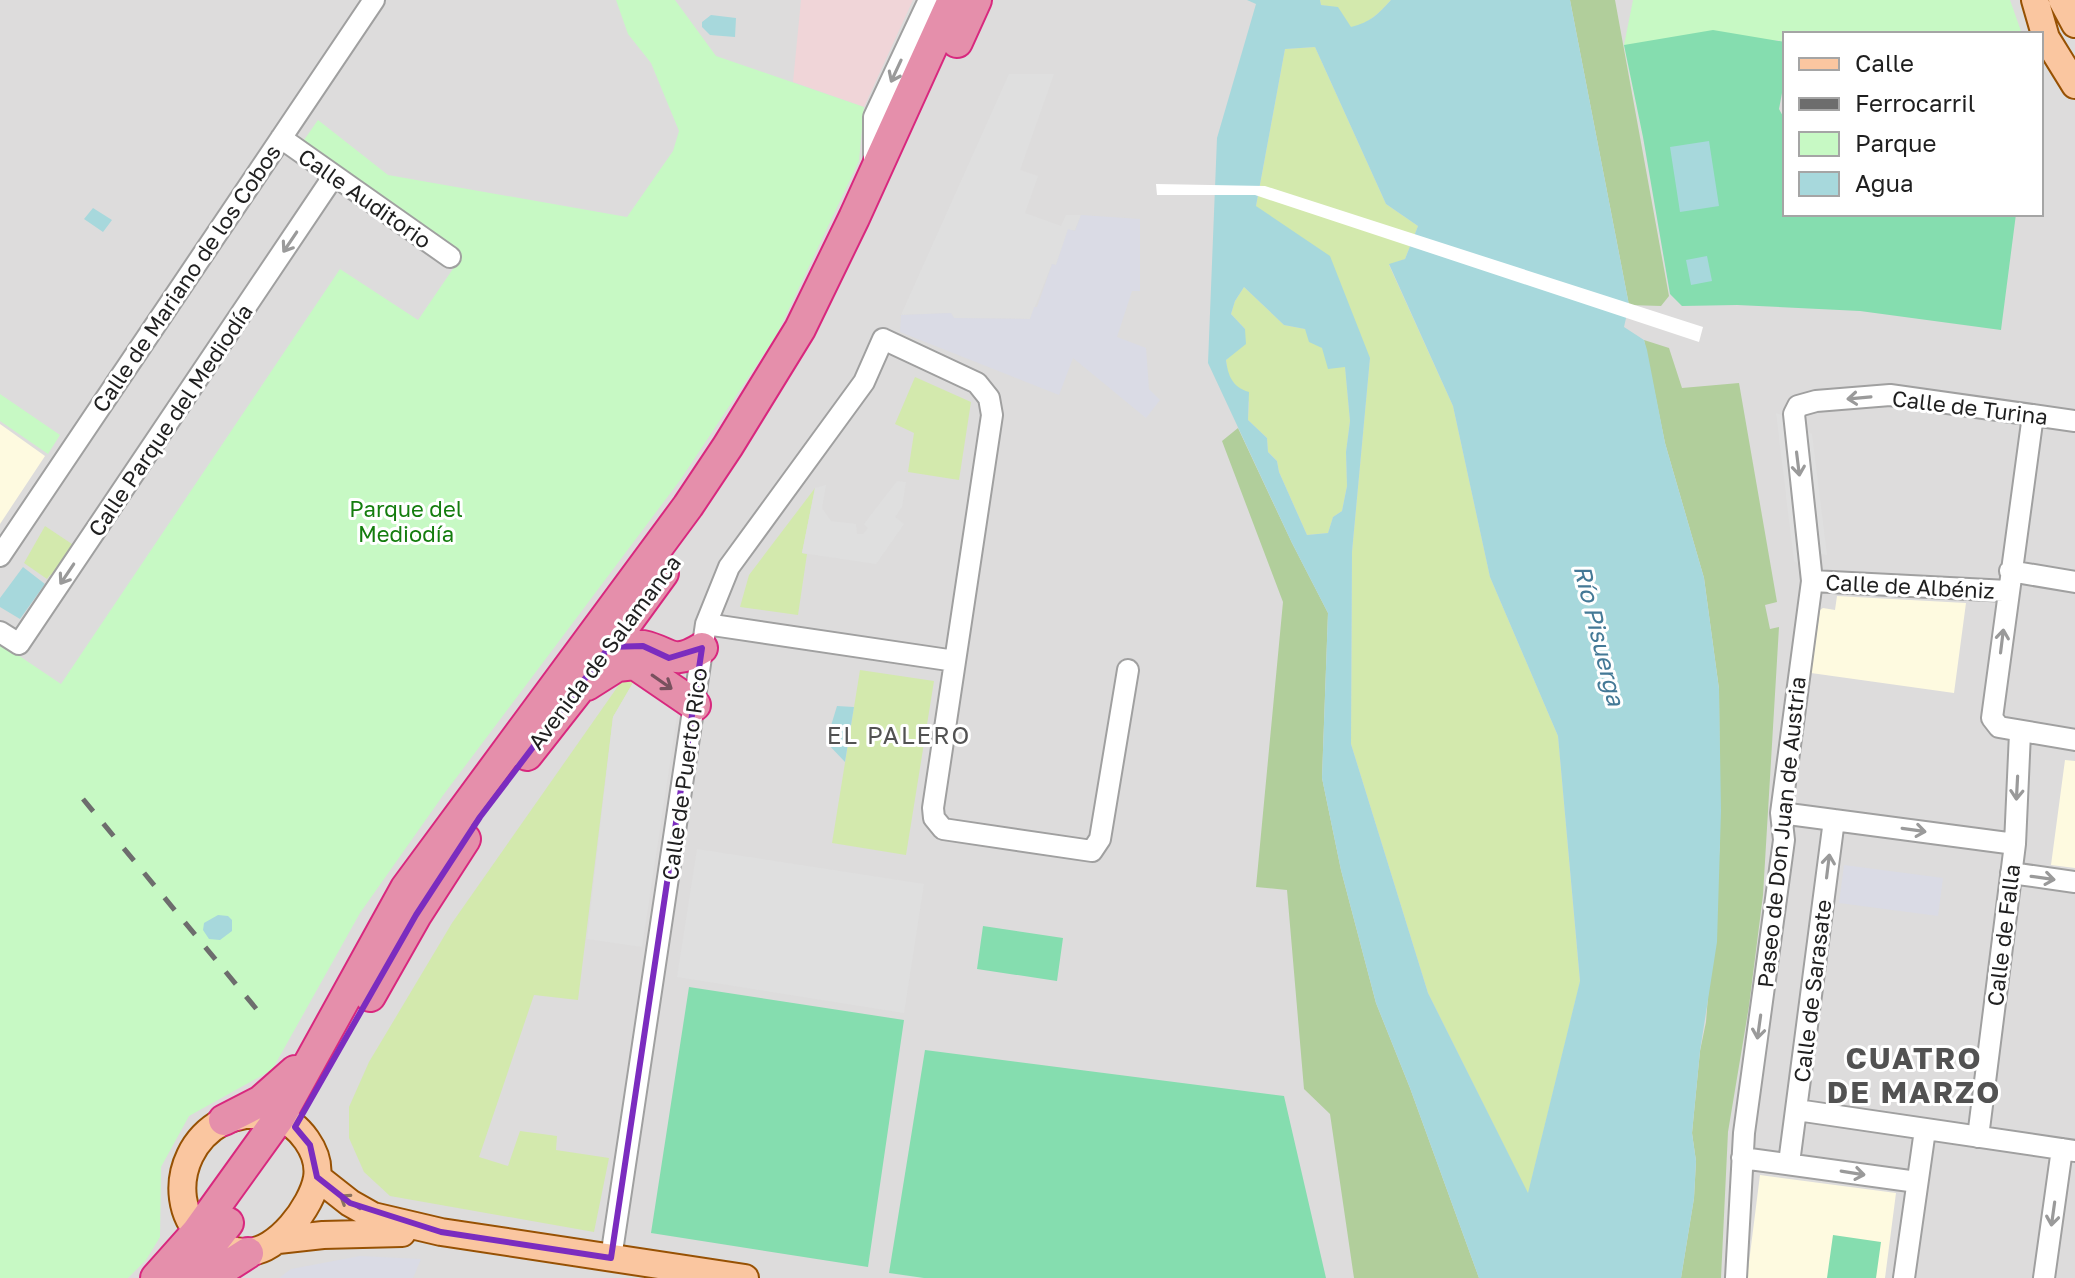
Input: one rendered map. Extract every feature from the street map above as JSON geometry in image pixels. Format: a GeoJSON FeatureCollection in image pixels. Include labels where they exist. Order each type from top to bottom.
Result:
{"type":"FeatureCollection","features":[{"type":"Feature","properties":{"kind":"highway","name":"Avenida de Salamanca"},"geometry":{"type":"LineString","coordinates":[[287,1122],[314,1053],[406,888],[688,506],[800,329],[953,0]]}},
{"type":"Feature","properties":{"kind":"highway","name":"Avenida de Salamanca"},"geometry":{"type":"LineString","coordinates":[[185,1278],[204,1239],[287,1122],[480,817],[578,690],[739,467],[823,328],[976,0]]}},
{"type":"Feature","properties":{"kind":"highway"},"geometry":{"type":"LineString","coordinates":[[634,614],[643,646]]}},
{"type":"Feature","properties":{"kind":"highway"},"geometry":{"type":"LineString","coordinates":[[579,652],[643,646],[669,658],[689,656],[704,636]]}},
{"type":"Feature","properties":{"kind":"highway"},"geometry":{"type":"LineString","coordinates":[[578,690],[617,666],[635,664],[695,705]]}},
{"type":"Feature","properties":{"kind":"highway"},"geometry":{"type":"LineString","coordinates":[[224,1120],[261,1101],[314,1053]]}},
{"type":"Feature","properties":{"kind":"highway","name":"Avenida de Salamanca"},"geometry":{"type":"LineString","coordinates":[[156,1278],[204,1239]]}},
{"type":"Feature","properties":{"kind":"highway"},"geometry":{"type":"LineString","coordinates":[[209,1278],[248,1253]]}},
{"type":"Feature","properties":{"kind":"main road"},"geometry":{"type":"LineString","coordinates":[[2035,0],[2046,38],[2075,85]]}},
{"type":"Feature","properties":{"kind":"main road"},"geometry":{"type":"LineString","coordinates":[[2062,0],[2075,24]]}},
{"type":"Feature","properties":{"kind":"main road"},"geometry":{"type":"LineString","coordinates":[[278,1240],[296,1221],[317,1177],[316,1159],[310,1145],[287,1122],[245,1115],[224,1120],[195,1146],[185,1171],[181,1194],[187,1218],[204,1239],[248,1253],[278,1240],[339,1234],[441,1232]]}},
{"type":"Feature","properties":{"kind":"main road"},"geometry":{"type":"LineString","coordinates":[[317,1177],[350,1203],[373,1216],[441,1232],[745,1278]]}},
{"type":"Feature","properties":{"kind":"street","name":"Calle de Mariano de los Cobos"},"geometry":{"type":"LineString","coordinates":[[0,556],[374,0]]}},
{"type":"Feature","properties":{"kind":"street","name":"Avenida de Salamanca"},"geometry":{"type":"LineString","coordinates":[[876,171],[873,160],[874,117],[929,0]]}},
{"type":"Feature","properties":{"kind":"street","name":"Calle Auditorio"},"geometry":{"type":"LineString","coordinates":[[281,138],[450,257]]}},
{"type":"Feature","properties":{"kind":"street","name":"Calle Parque del Mediodía"},"geometry":{"type":"LineString","coordinates":[[0,632],[19,644],[333,177]]}},
{"type":"Feature","properties":{"kind":"street","name":"Calle de Puerto Rico"},"geometry":{"type":"LineString","coordinates":[[611,1258],[704,636],[729,567],[864,382],[883,339],[977,383],[985,391],[991,406],[955,661]]}},
{"type":"Feature","properties":{"kind":"street","name":"Calle de Turina"},"geometry":{"type":"LineString","coordinates":[[1816,401],[1890,395],[2075,421]]}},
{"type":"Feature","properties":{"kind":"street","name":"Paseo de Don Juan de Austria"},"geometry":{"type":"LineString","coordinates":[[1736,1278],[1742,1158],[1784,840],[1781,813],[1812,581],[1793,421],[1798,406],[1816,401]]}},
{"type":"Feature","properties":{"kind":"street"},"geometry":{"type":"LineString","coordinates":[[2033,415],[1992,718],[1999,727],[2020,733],[2075,740]]}},
{"type":"Feature","properties":{"kind":"street","name":"Calle de Albéniz"},"geometry":{"type":"LineString","coordinates":[[1812,581],[2075,582]]}},
{"type":"Feature","properties":{"kind":"street"},"geometry":{"type":"LineString","coordinates":[[704,636],[955,661],[934,818],[943,829],[1092,851],[1100,839],[1128,670]]}},
{"type":"Feature","properties":{"kind":"street","name":"Calle de Falla"},"geometry":{"type":"LineString","coordinates":[[1978,1137],[2015,844],[2020,733]]}},
{"type":"Feature","properties":{"kind":"street"},"geometry":{"type":"LineString","coordinates":[[1781,813],[2015,844]]}},
{"type":"Feature","properties":{"kind":"street","name":"Calle de Sarasate"},"geometry":{"type":"LineString","coordinates":[[1789,1163],[1834,820]]}},
{"type":"Feature","properties":{"kind":"street"},"geometry":{"type":"LineString","coordinates":[[2011,873],[2075,882]]}},
{"type":"Feature","properties":{"kind":"street"},"geometry":{"type":"LineString","coordinates":[[1797,1110],[2069,1150],[2044,1278]]}},
{"type":"Feature","properties":{"kind":"street"},"geometry":{"type":"LineString","coordinates":[[1904,1278],[1925,1130]]}},
{"type":"Feature","properties":{"kind":"street"},"geometry":{"type":"LineString","coordinates":[[1742,1158],[1917,1182]]}},
{"type":"Feature","properties":{"kind":"highlighted area"},"geometry":{"type":"Polygon","coordinates":[[[643,646],[669,658],[702,648],[611,1258],[441,1232],[350,1203],[317,1177],[310,1145],[295,1127],[416,915],[480,817],[609,647],[643,646]]]}},
{"type":"Feature","properties":{"kind":"shaded area"},"geometry":{"type":"Polygon","coordinates":[[[0,0],[2075,0],[2075,1278],[0,1278],[0,0]]]}},
{"type":"Feature","properties":{"kind":"shaded area"},"geometry":{"type":"Polygon","coordinates":[[[801,0],[913,0],[864,107],[793,82],[801,0]]]}},
{"type":"Feature","properties":{"kind":"shaded area"},"geometry":{"type":"Polygon","coordinates":[[[1009,74],[1054,74],[1020,170],[1038,176],[1025,213],[1061,226],[1066,215],[1081,215],[1075,230],[1068,230],[1056,265],[1052,264],[1030,319],[954,318],[950,313],[901,315],[1009,74]]]}},
{"type":"Feature","properties":{"kind":"shaded area"},"geometry":{"type":"Polygon","coordinates":[[[1081,215],[1140,219],[1140,291],[1132,291],[1117,337],[1146,348],[1149,389],[1160,400],[1146,418],[1073,358],[1059,395],[900,332],[901,315],[951,313],[954,318],[1030,319],[1052,264],[1056,265],[1068,229],[1075,231],[1081,215]]]}},
{"type":"Feature","properties":{"kind":"shaded area"},"geometry":{"type":"Polygon","coordinates":[[[1776,413],[1787,417],[1806,568],[1794,561],[1776,413]]]}},
{"type":"Feature","properties":{"kind":"shaded area"},"geometry":{"type":"Polygon","coordinates":[[[0,424],[45,456],[0,524],[0,424]]]}},
{"type":"Feature","properties":{"kind":"shaded area"},"geometry":{"type":"Polygon","coordinates":[[[1799,428],[1812,434],[1827,555],[1815,553],[1799,428]]]}},
{"type":"Feature","properties":{"kind":"shaded area"},"geometry":{"type":"Polygon","coordinates":[[[897,481],[906,482],[902,507],[895,517],[904,524],[876,564],[802,553],[815,488],[826,485],[822,508],[831,521],[856,524],[857,534],[863,534],[868,528],[864,524],[897,481]]]}},
{"type":"Feature","properties":{"kind":"shaded area"},"geometry":{"type":"Polygon","coordinates":[[[1837,596],[1966,603],[1954,693],[1811,673],[1820,610],[1835,610],[1837,596]]]}},
{"type":"Feature","properties":{"kind":"shaded area"},"geometry":{"type":"Polygon","coordinates":[[[634,681],[678,710],[642,947],[587,939],[613,717],[634,681]]]}},
{"type":"Feature","properties":{"kind":"shaded area"},"geometry":{"type":"Polygon","coordinates":[[[2065,760],[2075,761],[2075,868],[2051,865],[2065,760]]]}},
{"type":"Feature","properties":{"kind":"shaded area"},"geometry":{"type":"Polygon","coordinates":[[[697,849],[924,884],[904,1013],[677,977],[697,849]]]}},
{"type":"Feature","properties":{"kind":"shaded area"},"geometry":{"type":"Polygon","coordinates":[[[1844,865],[1943,878],[1938,916],[1839,903],[1844,865]]]}},
{"type":"Feature","properties":{"kind":"shaded area"},"geometry":{"type":"Polygon","coordinates":[[[1760,1175],[1896,1193],[1885,1278],[1747,1278],[1760,1175]]]}},
{"type":"Feature","properties":{"kind":"shaded area"},"geometry":{"type":"Polygon","coordinates":[[[360,1256],[421,1259],[413,1278],[279,1278],[291,1269],[360,1256]]]}},
{"type":"Feature","properties":{"kind":"green space","name":"Parque del Mediodía"},"geometry":{"type":"Polygon","coordinates":[[[616,0],[675,0],[716,56],[864,107],[859,161],[777,334],[681,479],[444,794],[360,913],[272,1070],[189,1116],[161,1167],[160,1237],[146,1260],[128,1278],[0,1278],[0,643],[61,684],[340,269],[418,320],[459,260],[297,150],[318,120],[388,175],[627,217],[673,151],[679,131],[651,63],[628,34],[616,0]]]}},
{"type":"Feature","properties":{"kind":"green space"},"geometry":{"type":"Polygon","coordinates":[[[1320,0],[1391,0],[1374,17],[1351,28],[1338,8],[1321,5],[1320,0]]]}},
{"type":"Feature","properties":{"kind":"green space"},"geometry":{"type":"Polygon","coordinates":[[[1570,0],[1615,0],[1669,296],[1661,306],[1629,305],[1570,0]]]}},
{"type":"Feature","properties":{"kind":"green space"},"geometry":{"type":"Polygon","coordinates":[[[1633,0],[2010,0],[2021,32],[1783,32],[1783,42],[1776,40],[1643,137],[1624,45],[1633,0]]]}},
{"type":"Feature","properties":{"kind":"green space"},"geometry":{"type":"Polygon","coordinates":[[[1713,30],[1783,42],[1783,88],[1779,109],[1783,116],[1783,216],[2016,216],[2001,330],[1860,311],[1737,305],[1682,306],[1670,294],[1624,45],[1713,30]]]}},
{"type":"Feature","properties":{"kind":"green space"},"geometry":{"type":"Polygon","coordinates":[[[1315,47],[1386,204],[1418,226],[1405,259],[1389,265],[1453,406],[1490,577],[1558,736],[1580,982],[1528,1194],[1428,993],[1351,744],[1352,552],[1370,358],[1256,206],[1285,49],[1315,47]]]}},
{"type":"Feature","properties":{"kind":"green space"},"geometry":{"type":"Polygon","coordinates":[[[1244,287],[1284,325],[1305,329],[1322,348],[1345,366],[1350,421],[1346,452],[1347,486],[1342,511],[1333,517],[1328,533],[1307,535],[1277,461],[1268,452],[1267,438],[1248,420],[1249,402],[1228,376],[1226,360],[1237,349],[1245,329],[1231,314],[1244,287]]]}},
{"type":"Feature","properties":{"kind":"green space"},"geometry":{"type":"Polygon","coordinates":[[[1644,340],[1669,348],[1682,388],[1739,383],[1777,602],[1765,605],[1770,629],[1779,627],[1763,895],[1728,1132],[1721,1278],[1681,1278],[1694,1198],[1696,1161],[1692,1133],[1706,1022],[1720,843],[1719,689],[1704,578],[1665,443],[1644,340]]]}},
{"type":"Feature","properties":{"kind":"green space"},"geometry":{"type":"Polygon","coordinates":[[[915,377],[971,402],[959,480],[908,472],[914,433],[895,424],[915,377]]]}},
{"type":"Feature","properties":{"kind":"green space"},"geometry":{"type":"Polygon","coordinates":[[[0,394],[60,435],[48,454],[0,421],[0,394]]]}},
{"type":"Feature","properties":{"kind":"green space"},"geometry":{"type":"Polygon","coordinates":[[[1238,428],[1328,613],[1322,778],[1341,870],[1376,1003],[1479,1278],[1354,1278],[1330,1114],[1304,1089],[1287,890],[1256,887],[1283,602],[1222,441],[1238,428]]]}},
{"type":"Feature","properties":{"kind":"green space"},"geometry":{"type":"Polygon","coordinates":[[[815,488],[802,553],[807,554],[798,615],[740,607],[749,575],[815,488]]]}},
{"type":"Feature","properties":{"kind":"green space"},"geometry":{"type":"Polygon","coordinates":[[[45,526],[78,548],[57,579],[50,575],[47,579],[24,563],[45,526]]]}},
{"type":"Feature","properties":{"kind":"green space"},"geometry":{"type":"Polygon","coordinates":[[[860,670],[934,681],[906,855],[832,843],[860,670]]]}},
{"type":"Feature","properties":{"kind":"green space"},"geometry":{"type":"Polygon","coordinates":[[[623,679],[634,681],[613,717],[578,1000],[534,995],[479,1157],[508,1166],[520,1131],[557,1136],[556,1150],[609,1158],[594,1232],[390,1196],[364,1172],[349,1138],[349,1107],[369,1062],[452,923],[623,679]]]}},
{"type":"Feature","properties":{"kind":"green space"},"geometry":{"type":"Polygon","coordinates":[[[983,926],[1063,938],[1057,981],[977,969],[983,926]]]}},
{"type":"Feature","properties":{"kind":"green space"},"geometry":{"type":"Polygon","coordinates":[[[689,987],[904,1020],[868,1267],[651,1233],[689,987]]]}},
{"type":"Feature","properties":{"kind":"green space"},"geometry":{"type":"Polygon","coordinates":[[[925,1050],[1284,1096],[1326,1278],[924,1278],[889,1273],[925,1050]]]}},
{"type":"Feature","properties":{"kind":"green space"},"geometry":{"type":"Polygon","coordinates":[[[1833,1235],[1881,1242],[1876,1278],[1827,1278],[1833,1235]]]}},
{"type":"Feature","properties":{"kind":"water","name":"Río Pisuerga"},"geometry":{"type":"Polygon","coordinates":[[[1247,0],[1320,0],[1321,5],[1338,7],[1351,27],[1374,17],[1391,0],[1570,0],[1629,305],[1624,327],[1644,340],[1647,350],[1665,443],[1704,578],[1719,689],[1721,811],[1717,942],[1700,1051],[1692,1133],[1696,1161],[1694,1198],[1681,1278],[1479,1278],[1376,1003],[1341,870],[1322,778],[1328,613],[1208,363],[1217,138],[1256,4],[1247,0]],[[1315,47],[1285,49],[1256,206],[1330,256],[1370,358],[1352,552],[1351,744],[1428,993],[1528,1193],[1580,981],[1558,736],[1490,577],[1453,406],[1389,264],[1405,259],[1418,226],[1386,204],[1315,47]],[[1244,287],[1231,314],[1245,329],[1246,344],[1226,360],[1230,375],[1235,384],[1249,392],[1248,420],[1267,438],[1268,452],[1277,461],[1307,535],[1328,533],[1333,517],[1342,511],[1347,486],[1346,452],[1350,421],[1345,367],[1328,369],[1322,348],[1309,342],[1305,329],[1284,325],[1244,287]]]}},
{"type":"Feature","properties":{"kind":"water"},"geometry":{"type":"Polygon","coordinates":[[[711,15],[736,18],[735,37],[710,35],[702,27],[702,22],[711,15]]]}},
{"type":"Feature","properties":{"kind":"water"},"geometry":{"type":"Polygon","coordinates":[[[1709,141],[1719,206],[1680,212],[1670,147],[1709,141]]]}},
{"type":"Feature","properties":{"kind":"water"},"geometry":{"type":"Polygon","coordinates":[[[93,208],[112,220],[103,232],[84,219],[93,208]]]}},
{"type":"Feature","properties":{"kind":"water"},"geometry":{"type":"Polygon","coordinates":[[[1707,256],[1712,281],[1691,285],[1686,260],[1707,256]]]}},
{"type":"Feature","properties":{"kind":"water"},"geometry":{"type":"Polygon","coordinates":[[[23,567],[45,584],[20,619],[0,607],[0,598],[23,567]]]}},
{"type":"Feature","properties":{"kind":"water"},"geometry":{"type":"Polygon","coordinates":[[[837,706],[854,707],[845,762],[826,742],[837,706]]]}},
{"type":"Feature","properties":{"kind":"water"},"geometry":{"type":"Polygon","coordinates":[[[218,915],[228,916],[232,920],[232,931],[220,940],[209,939],[203,930],[204,923],[218,915]]]}},
{"type":"Feature","properties":{"kind":"pier"},"geometry":{"type":"Polygon","coordinates":[[[1156,184],[1265,186],[1703,327],[1699,342],[1255,195],[1157,195],[1156,184]]]}},
{"type":"Feature","properties":{"kind":"railway"},"geometry":{"type":"LineString","coordinates":[[83,799],[263,1017]]}},
{"type":"Feature","properties":{"kind":"district","name":"EL PALERO"},"geometry":{"type":"Point","coordinates":[899,734]}},
{"type":"Feature","properties":{"kind":"district","name":"CUATRO DE MARZO"},"geometry":{"type":"Point","coordinates":[1914,1075]}}]}
